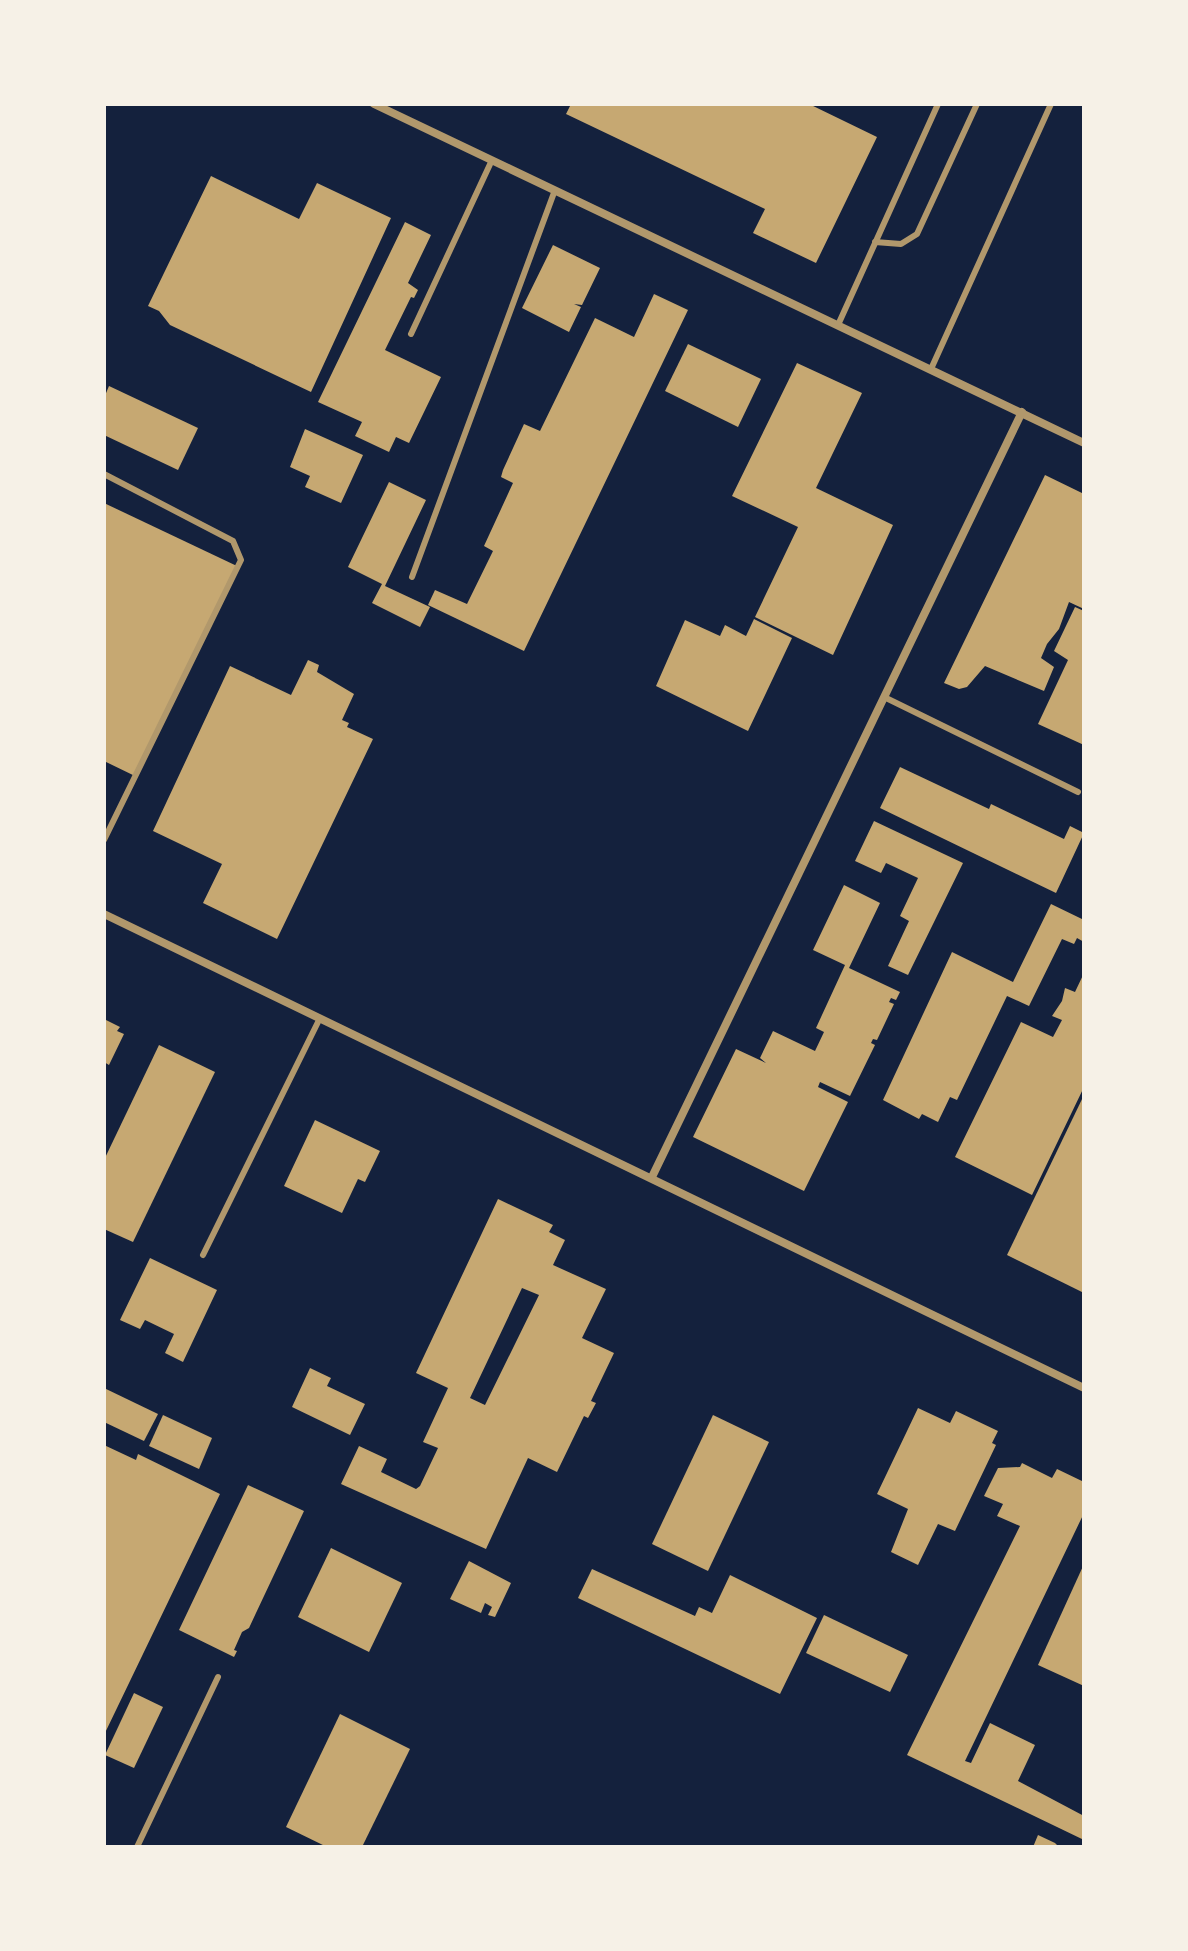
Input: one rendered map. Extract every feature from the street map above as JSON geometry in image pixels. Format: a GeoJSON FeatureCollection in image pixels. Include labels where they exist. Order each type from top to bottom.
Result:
{"type":"FeatureCollection","features":[{"type":"Feature","properties":{"kind":"street"},"geometry":{"type":"LineString","coordinates":[[374,104],[394,108],[492,160],[1084,443]]}},
{"type":"Feature","properties":{"kind":"street"},"geometry":{"type":"LineString","coordinates":[[652,1177],[1022,412]]}},
{"type":"Feature","properties":{"kind":"street"},"geometry":{"type":"LineString","coordinates":[[104,914],[1084,1388]]}},
{"type":"Feature","properties":{"kind":"lane"},"geometry":{"type":"LineString","coordinates":[[838,325],[938,104]]}},
{"type":"Feature","properties":{"kind":"lane"},"geometry":{"type":"LineString","coordinates":[[875,242],[901,244],[917,234],[977,104]]}},
{"type":"Feature","properties":{"kind":"lane"},"geometry":{"type":"LineString","coordinates":[[931,369],[1051,104]]}},
{"type":"Feature","properties":{"kind":"lane"},"geometry":{"type":"LineString","coordinates":[[411,334],[492,160]]}},
{"type":"Feature","properties":{"kind":"lane"},"geometry":{"type":"LineString","coordinates":[[412,577],[555,190]]}},
{"type":"Feature","properties":{"kind":"lane"},"geometry":{"type":"LineString","coordinates":[[104,474],[233,541],[241,560],[104,840]]}},
{"type":"Feature","properties":{"kind":"lane"},"geometry":{"type":"LineString","coordinates":[[884,697],[1078,792]]}},
{"type":"Feature","properties":{"kind":"lane"},"geometry":{"type":"LineString","coordinates":[[203,1255],[320,1018]]}},
{"type":"Feature","properties":{"kind":"lane"},"geometry":{"type":"LineString","coordinates":[[137,1847],[218,1677]]}},
{"type":"Feature","properties":{"kind":"building"},"geometry":{"type":"Polygon","coordinates":[[[571,104],[809,104],[877,137],[816,263],[753,233],[765,209],[566,114],[571,104]]]}},
{"type":"Feature","properties":{"kind":"building"},"geometry":{"type":"Polygon","coordinates":[[[211,176],[299,219],[317,183],[391,218],[311,392],[170,325],[159,311],[148,306],[211,176]]]}},
{"type":"Feature","properties":{"kind":"building"},"geometry":{"type":"Polygon","coordinates":[[[405,222],[431,235],[408,283],[418,290],[414,298],[411,297],[385,350],[441,377],[409,443],[396,437],[389,452],[355,436],[362,422],[318,402],[405,222]]]}},
{"type":"Feature","properties":{"kind":"building"},"geometry":{"type":"Polygon","coordinates":[[[553,245],[600,268],[582,305],[574,304],[581,307],[569,332],[522,308],[553,245]]]}},
{"type":"Feature","properties":{"kind":"building"},"geometry":{"type":"Polygon","coordinates":[[[654,294],[688,310],[524,651],[428,605],[435,590],[467,604],[493,551],[484,546],[513,483],[501,477],[503,470],[524,424],[540,431],[595,318],[634,337],[654,294]]]}},
{"type":"Feature","properties":{"kind":"building"},"geometry":{"type":"Polygon","coordinates":[[[688,344],[761,379],[738,427],[665,391],[688,344]]]}},
{"type":"Feature","properties":{"kind":"building"},"geometry":{"type":"Polygon","coordinates":[[[797,363],[862,393],[816,488],[893,525],[833,655],[755,617],[798,527],[732,496],[797,363]]]}},
{"type":"Feature","properties":{"kind":"building"},"geometry":{"type":"Polygon","coordinates":[[[109,386],[198,428],[178,470],[104,435],[104,398],[109,386]]]}},
{"type":"Feature","properties":{"kind":"building"},"geometry":{"type":"Polygon","coordinates":[[[305,429],[363,455],[341,503],[305,487],[310,476],[290,467],[305,429]]]}},
{"type":"Feature","properties":{"kind":"building"},"geometry":{"type":"Polygon","coordinates":[[[1045,475],[1084,494],[1084,609],[1069,602],[1059,629],[1047,644],[1041,658],[1054,667],[1044,691],[985,666],[967,687],[959,689],[944,683],[1045,475]]]}},
{"type":"Feature","properties":{"kind":"building"},"geometry":{"type":"Polygon","coordinates":[[[389,482],[426,500],[385,586],[430,607],[420,627],[372,603],[382,584],[348,567],[389,482]]]}},
{"type":"Feature","properties":{"kind":"building"},"geometry":{"type":"Polygon","coordinates":[[[104,503],[239,567],[137,777],[104,761],[104,503]]]}},
{"type":"Feature","properties":{"kind":"building"},"geometry":{"type":"Polygon","coordinates":[[[1075,607],[1084,611],[1084,745],[1038,724],[1068,660],[1054,651],[1075,607]]]}},
{"type":"Feature","properties":{"kind":"building"},"geometry":{"type":"Polygon","coordinates":[[[754,619],[792,638],[748,731],[656,686],[685,620],[720,636],[725,625],[746,636],[754,619]]]}},
{"type":"Feature","properties":{"kind":"building"},"geometry":{"type":"Polygon","coordinates":[[[308,660],[319,665],[317,672],[354,694],[342,720],[349,723],[347,727],[373,739],[277,939],[203,903],[222,864],[153,831],[230,666],[291,695],[308,660]]]}},
{"type":"Feature","properties":{"kind":"building"},"geometry":{"type":"Polygon","coordinates":[[[900,767],[989,809],[991,804],[1064,839],[1070,826],[1084,833],[1056,893],[880,808],[900,767]]]}},
{"type":"Feature","properties":{"kind":"building"},"geometry":{"type":"Polygon","coordinates":[[[874,821],[963,863],[908,975],[888,966],[909,921],[900,916],[918,878],[886,863],[881,873],[855,861],[874,821]]]}},
{"type":"Feature","properties":{"kind":"building"},"geometry":{"type":"Polygon","coordinates":[[[844,885],[880,903],[849,968],[900,992],[896,1000],[891,998],[889,1002],[894,1004],[877,1040],[873,1039],[871,1043],[875,1045],[850,1096],[820,1082],[818,1087],[848,1102],[804,1191],[693,1137],[736,1049],[766,1063],[760,1058],[773,1031],[815,1051],[824,1032],[816,1028],[845,965],[813,950],[844,885]]]}},
{"type":"Feature","properties":{"kind":"building"},"geometry":{"type":"Polygon","coordinates":[[[1051,904],[1084,920],[1084,942],[1077,938],[1074,944],[1062,939],[1029,1006],[1007,996],[957,1100],[950,1097],[938,1122],[922,1114],[919,1119],[883,1100],[952,952],[1013,982],[1051,904]]]}},
{"type":"Feature","properties":{"kind":"building"},"geometry":{"type":"Polygon","coordinates":[[[1084,973],[1084,1087],[1032,1195],[955,1157],[1021,1022],[1053,1037],[1062,1020],[1052,1016],[1062,1001],[1065,988],[1075,992],[1084,973]]]}},
{"type":"Feature","properties":{"kind":"building"},"geometry":{"type":"Polygon","coordinates":[[[104,1019],[120,1027],[117,1031],[124,1034],[109,1065],[104,1062],[104,1019]]]}},
{"type":"Feature","properties":{"kind":"building"},"geometry":{"type":"Polygon","coordinates":[[[159,1045],[215,1072],[133,1242],[104,1229],[104,1160],[159,1045]]]}},
{"type":"Feature","properties":{"kind":"building"},"geometry":{"type":"Polygon","coordinates":[[[1084,1095],[1084,1293],[1007,1255],[1084,1095]]]}},
{"type":"Feature","properties":{"kind":"building"},"geometry":{"type":"Polygon","coordinates":[[[315,1120],[380,1151],[365,1182],[358,1179],[342,1213],[284,1186],[315,1120]]]}},
{"type":"Feature","properties":{"kind":"building"},"geometry":{"type":"Polygon","coordinates":[[[498,1199],[553,1225],[549,1232],[565,1240],[553,1265],[606,1289],[582,1338],[614,1353],[591,1401],[596,1403],[588,1418],[584,1416],[557,1472],[528,1458],[486,1549],[341,1484],[359,1446],[387,1459],[381,1472],[416,1489],[420,1486],[438,1448],[423,1442],[448,1388],[416,1373],[498,1199]],[[522,1288],[470,1398],[485,1405],[539,1295],[522,1288]]]}},
{"type":"Feature","properties":{"kind":"building"},"geometry":{"type":"Polygon","coordinates":[[[150,1258],[217,1290],[183,1362],[165,1353],[174,1334],[145,1320],[140,1329],[120,1320],[150,1258]]]}},
{"type":"Feature","properties":{"kind":"building"},"geometry":{"type":"Polygon","coordinates":[[[310,1368],[331,1378],[327,1386],[365,1404],[350,1435],[292,1407],[310,1368]]]}},
{"type":"Feature","properties":{"kind":"building"},"geometry":{"type":"Polygon","coordinates":[[[104,1388],[158,1414],[144,1441],[104,1422],[104,1388]]]}},
{"type":"Feature","properties":{"kind":"building"},"geometry":{"type":"Polygon","coordinates":[[[918,1408],[950,1423],[956,1411],[998,1431],[992,1443],[996,1445],[955,1531],[938,1524],[918,1565],[891,1552],[908,1509],[877,1494],[918,1408]]]}},
{"type":"Feature","properties":{"kind":"building"},"geometry":{"type":"Polygon","coordinates":[[[163,1415],[212,1438],[199,1469],[149,1446],[163,1415]]]}},
{"type":"Feature","properties":{"kind":"building"},"geometry":{"type":"Polygon","coordinates":[[[713,1415],[769,1442],[708,1571],[652,1544],[713,1415]]]}},
{"type":"Feature","properties":{"kind":"building"},"geometry":{"type":"Polygon","coordinates":[[[104,1445],[136,1460],[138,1454],[220,1494],[104,1735],[104,1445]]]}},
{"type":"Feature","properties":{"kind":"building"},"geometry":{"type":"Polygon","coordinates":[[[1022,1463],[1052,1478],[1057,1469],[1084,1482],[1084,1513],[965,1761],[971,1763],[990,1723],[1035,1745],[1018,1781],[1084,1816],[1084,1840],[907,1755],[1020,1526],[997,1516],[1003,1504],[984,1496],[998,1468],[1020,1467],[1022,1463]]]}},
{"type":"Feature","properties":{"kind":"building"},"geometry":{"type":"Polygon","coordinates":[[[248,1485],[304,1511],[249,1628],[242,1632],[234,1657],[179,1630],[248,1485]]]}},
{"type":"Feature","properties":{"kind":"building"},"geometry":{"type":"Polygon","coordinates":[[[331,1548],[402,1583],[369,1652],[298,1617],[331,1548]]]}},
{"type":"Feature","properties":{"kind":"building"},"geometry":{"type":"Polygon","coordinates":[[[469,1561],[511,1583],[495,1617],[488,1615],[492,1607],[485,1603],[481,1613],[450,1599],[469,1561]]]}},
{"type":"Feature","properties":{"kind":"building"},"geometry":{"type":"Polygon","coordinates":[[[1084,1564],[1084,1686],[1038,1665],[1084,1564]]]}},
{"type":"Feature","properties":{"kind":"building"},"geometry":{"type":"Polygon","coordinates":[[[592,1569],[695,1616],[699,1607],[712,1613],[730,1575],[817,1618],[780,1694],[578,1598],[592,1569]]]}},
{"type":"Feature","properties":{"kind":"building"},"geometry":{"type":"Polygon","coordinates":[[[824,1615],[908,1655],[890,1692],[806,1653],[824,1615]]]}},
{"type":"Feature","properties":{"kind":"building"},"geometry":{"type":"Polygon","coordinates":[[[134,1693],[163,1707],[134,1768],[105,1755],[134,1693]]]}},
{"type":"Feature","properties":{"kind":"building"},"geometry":{"type":"Polygon","coordinates":[[[340,1714],[410,1749],[362,1847],[327,1847],[286,1827],[340,1714]]]}},
{"type":"Feature","properties":{"kind":"building"},"geometry":{"type":"Polygon","coordinates":[[[1038,1835],[1055,1843],[1059,1847],[1033,1847],[1038,1835]]]}}]}
